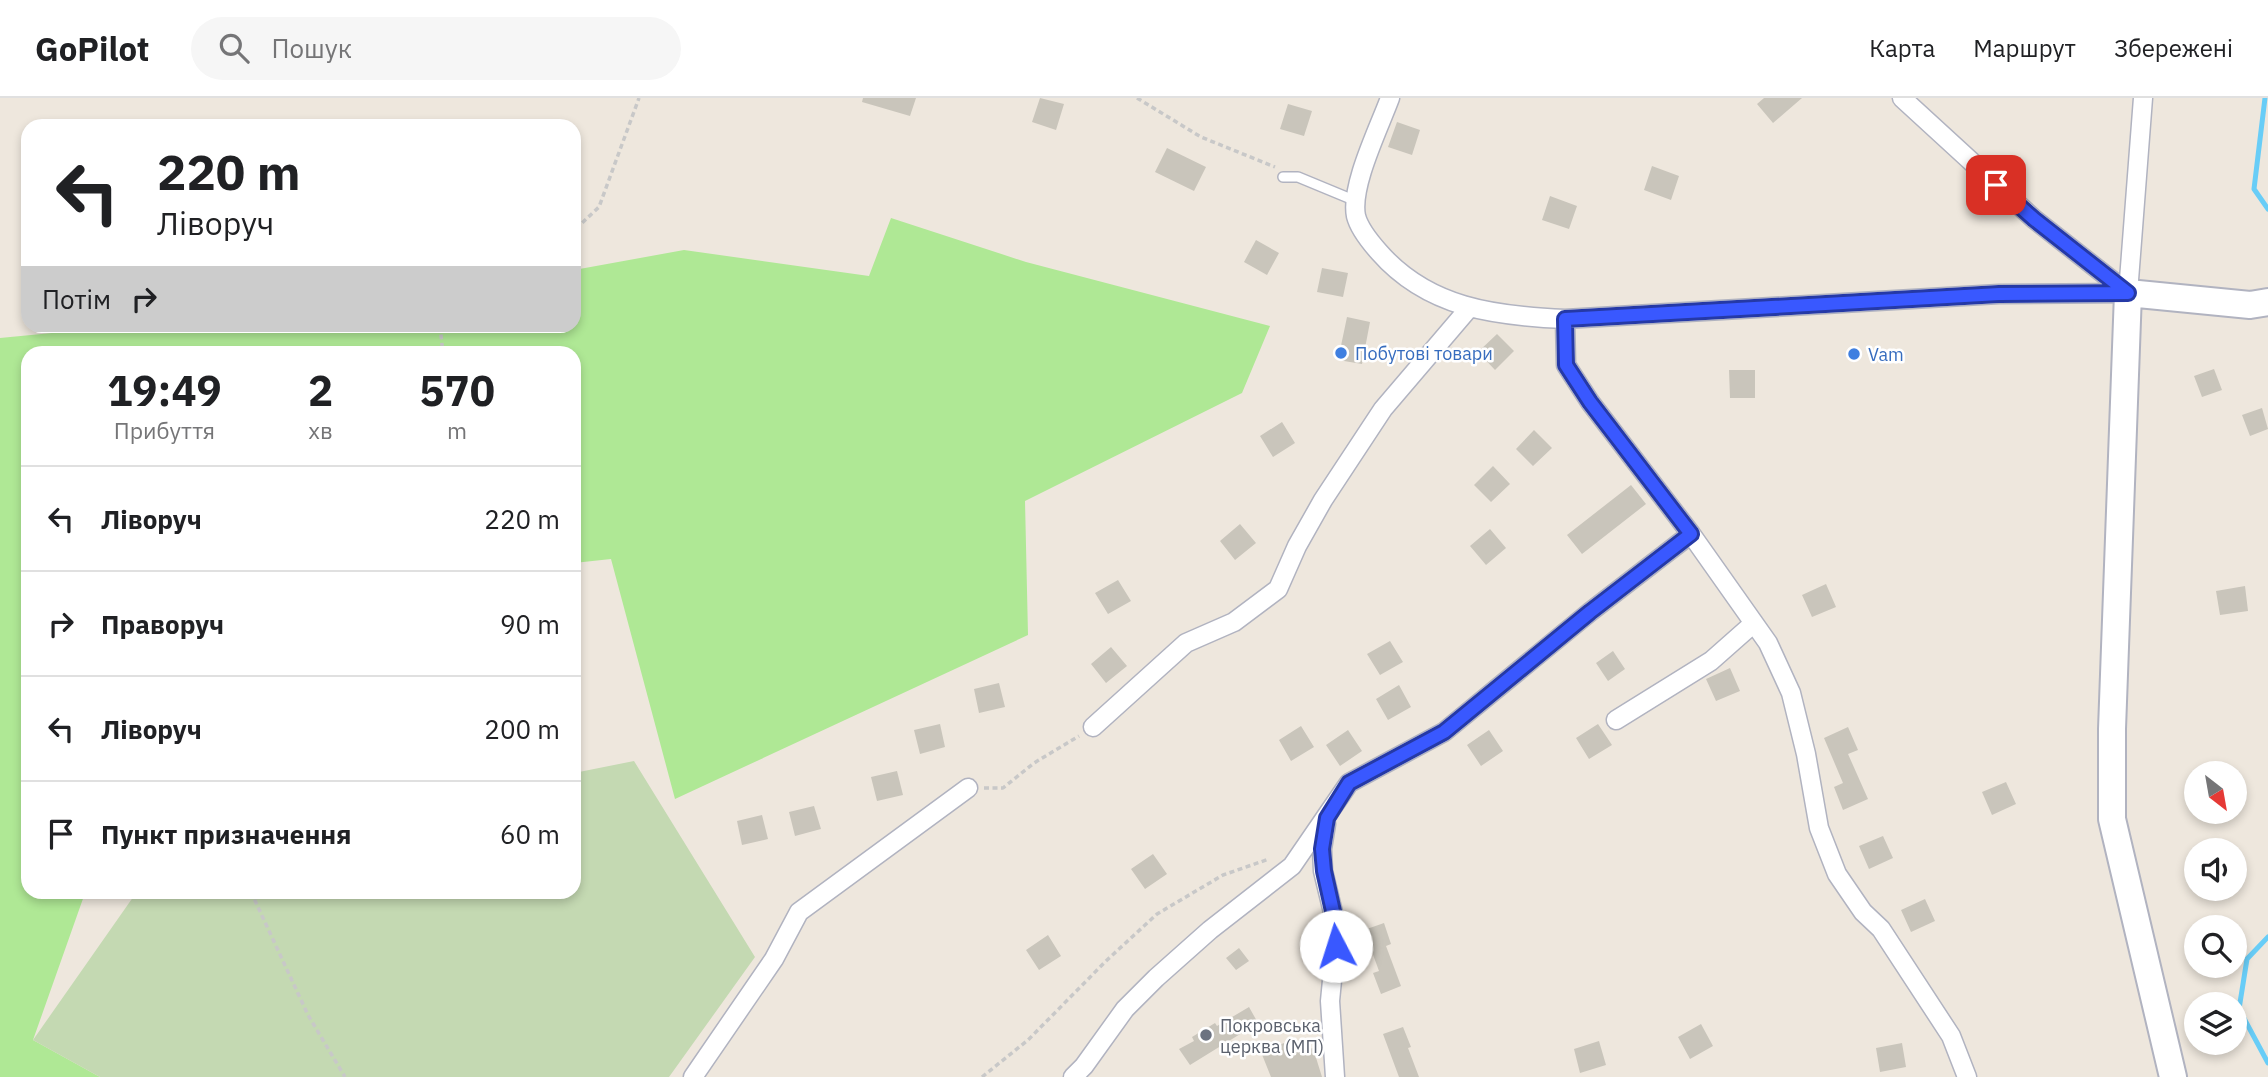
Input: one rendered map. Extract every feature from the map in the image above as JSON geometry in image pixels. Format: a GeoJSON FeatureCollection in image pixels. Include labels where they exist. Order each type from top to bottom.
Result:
{"type":"FeatureCollection","features":[{"type":"Feature","properties":{"kind":"street"},"geometry":{"type":"LineString","coordinates":[[1390,98],[1357,187],[1356,217],[1370,242],[1392,267],[1420,287],[1457,304],[1511,317],[1565,319],[1999,294],[2128,293],[2250,305],[2268,302]]}},
{"type":"Feature","properties":{"kind":"street"},"geometry":{"type":"LineString","coordinates":[[1902,98],[2034,219],[2128,293]]}},
{"type":"Feature","properties":{"kind":"street"},"geometry":{"type":"LineString","coordinates":[[2143,98],[2128,293],[2112,729],[2112,819],[2174,1077]]}},
{"type":"Feature","properties":{"kind":"street"},"geometry":{"type":"LineString","coordinates":[[1093,727],[1186,643],[1234,622],[1278,589],[1297,546],[1323,500],[1382,409],[1470,307]]}},
{"type":"Feature","properties":{"kind":"street"},"geometry":{"type":"LineString","coordinates":[[1565,319],[1566,365],[1590,402],[1691,534],[1768,643],[1791,693],[1806,754],[1819,828],[1837,874],[1863,912],[1881,929],[1951,1036],[1967,1077]]}},
{"type":"Feature","properties":{"kind":"street"},"geometry":{"type":"LineString","coordinates":[[1073,1077],[1125,1009],[1148,985],[1210,930],[1292,866],[1349,783],[1444,732],[1590,612],[1691,534]]}},
{"type":"Feature","properties":{"kind":"street"},"geometry":{"type":"LineString","coordinates":[[1616,720],[1711,661],[1754,623]]}},
{"type":"Feature","properties":{"kind":"street"},"geometry":{"type":"LineString","coordinates":[[692,1077],[774,959],[799,912],[968,788]]}},
{"type":"Feature","properties":{"kind":"street"},"geometry":{"type":"LineString","coordinates":[[1327,818],[1322,860],[1337,929],[1330,1001],[1335,1077]]}},
{"type":"Feature","properties":{"kind":"lane"},"geometry":{"type":"LineString","coordinates":[[1283,177],[1298,177],[1356,201]]}},
{"type":"Feature","properties":{"kind":"path"},"geometry":{"type":"LineString","coordinates":[[581,223],[600,208],[639,98]]}},
{"type":"Feature","properties":{"kind":"path"},"geometry":{"type":"LineString","coordinates":[[1137,98],[1201,137],[1274,166],[1283,177]]}},
{"type":"Feature","properties":{"kind":"path"},"geometry":{"type":"LineString","coordinates":[[968,788],[1003,788],[1034,763],[1093,727]]}},
{"type":"Feature","properties":{"kind":"path"},"geometry":{"type":"LineString","coordinates":[[982,1077],[1028,1040],[1157,914],[1223,875],[1281,856]]}},
{"type":"Feature","properties":{"kind":"path"},"geometry":{"type":"LineString","coordinates":[[254,899],[308,1015],[345,1077]]}},
{"type":"Feature","properties":{"kind":"green space"},"geometry":{"type":"Polygon","coordinates":[[[891,218],[1026,262],[1270,326],[1242,393],[1025,501],[1028,635],[675,799],[611,559],[581,562],[581,346],[21,346],[21,899],[83,899],[33,1040],[100,1077],[0,1077],[0,338],[52,333],[581,333],[581,269],[684,250],[869,276],[891,218]]]}},
{"type":"Feature","properties":{"kind":"green space"},"geometry":{"type":"Polygon","coordinates":[[[634,761],[755,957],[669,1077],[100,1077],[33,1040],[132,899],[581,899],[581,772],[634,761]]]}},
{"type":"Feature","properties":{"kind":"building"},"geometry":{"type":"Polygon","coordinates":[[[863,98],[916,98],[910,116],[862,102],[863,98]]]}},
{"type":"Feature","properties":{"kind":"building"},"geometry":{"type":"Polygon","coordinates":[[[1040,98],[1064,104],[1056,130],[1032,122],[1040,98]]]}},
{"type":"Feature","properties":{"kind":"building"},"geometry":{"type":"Polygon","coordinates":[[[1764,98],[1802,98],[1773,123],[1757,104],[1764,98]]]}},
{"type":"Feature","properties":{"kind":"building"},"geometry":{"type":"Polygon","coordinates":[[[1288,104],[1312,111],[1304,136],[1280,129],[1288,104]]]}},
{"type":"Feature","properties":{"kind":"building"},"geometry":{"type":"Polygon","coordinates":[[[1397,122],[1420,130],[1412,155],[1388,147],[1397,122]]]}},
{"type":"Feature","properties":{"kind":"building"},"geometry":{"type":"Polygon","coordinates":[[[1167,148],[1206,167],[1194,191],[1155,172],[1167,148]]]}},
{"type":"Feature","properties":{"kind":"building"},"geometry":{"type":"Polygon","coordinates":[[[1652,166],[1679,176],[1671,200],[1644,190],[1652,166]]]}},
{"type":"Feature","properties":{"kind":"building"},"geometry":{"type":"Polygon","coordinates":[[[1550,196],[1577,206],[1569,229],[1542,220],[1550,196]]]}},
{"type":"Feature","properties":{"kind":"building"},"geometry":{"type":"Polygon","coordinates":[[[1256,240],[1279,253],[1267,275],[1244,262],[1256,240]]]}},
{"type":"Feature","properties":{"kind":"building"},"geometry":{"type":"Polygon","coordinates":[[[1322,268],[1348,273],[1343,297],[1317,292],[1322,268]]]}},
{"type":"Feature","properties":{"kind":"building"},"geometry":{"type":"Polygon","coordinates":[[[1347,317],[1370,322],[1362,364],[1338,360],[1347,317]]]}},
{"type":"Feature","properties":{"kind":"building"},"geometry":{"type":"Polygon","coordinates":[[[1497,334],[1514,351],[1495,370],[1478,352],[1497,334]]]}},
{"type":"Feature","properties":{"kind":"building"},"geometry":{"type":"Polygon","coordinates":[[[2214,369],[2222,390],[2202,397],[2194,376],[2214,369]]]}},
{"type":"Feature","properties":{"kind":"building"},"geometry":{"type":"Polygon","coordinates":[[[1729,370],[1755,370],[1755,398],[1730,398],[1729,370]]]}},
{"type":"Feature","properties":{"kind":"building"},"geometry":{"type":"Polygon","coordinates":[[[2262,408],[2268,429],[2250,436],[2242,415],[2262,408]]]}},
{"type":"Feature","properties":{"kind":"building"},"geometry":{"type":"Polygon","coordinates":[[[1282,422],[1295,443],[1273,457],[1260,436],[1282,422]]]}},
{"type":"Feature","properties":{"kind":"building"},"geometry":{"type":"Polygon","coordinates":[[[1534,430],[1552,448],[1533,466],[1516,449],[1534,430]]]}},
{"type":"Feature","properties":{"kind":"building"},"geometry":{"type":"Polygon","coordinates":[[[1493,466],[1510,484],[1491,502],[1474,485],[1493,466]]]}},
{"type":"Feature","properties":{"kind":"building"},"geometry":{"type":"Polygon","coordinates":[[[1631,485],[1646,504],[1582,554],[1567,535],[1631,485]]]}},
{"type":"Feature","properties":{"kind":"building"},"geometry":{"type":"Polygon","coordinates":[[[1240,524],[1256,543],[1235,560],[1220,541],[1240,524]]]}},
{"type":"Feature","properties":{"kind":"building"},"geometry":{"type":"Polygon","coordinates":[[[1490,529],[1506,548],[1486,565],[1470,546],[1490,529]]]}},
{"type":"Feature","properties":{"kind":"building"},"geometry":{"type":"Polygon","coordinates":[[[1118,580],[1131,601],[1108,614],[1095,593],[1118,580]]]}},
{"type":"Feature","properties":{"kind":"building"},"geometry":{"type":"Polygon","coordinates":[[[1826,584],[1836,607],[1812,617],[1802,595],[1826,584]]]}},
{"type":"Feature","properties":{"kind":"building"},"geometry":{"type":"Polygon","coordinates":[[[2245,586],[2248,611],[2220,615],[2216,591],[2245,586]]]}},
{"type":"Feature","properties":{"kind":"building"},"geometry":{"type":"Polygon","coordinates":[[[1390,641],[1403,662],[1380,675],[1367,654],[1390,641]]]}},
{"type":"Feature","properties":{"kind":"building"},"geometry":{"type":"Polygon","coordinates":[[[1111,647],[1127,666],[1106,683],[1091,664],[1111,647]]]}},
{"type":"Feature","properties":{"kind":"building"},"geometry":{"type":"Polygon","coordinates":[[[1613,651],[1625,669],[1608,681],[1596,663],[1613,651]]]}},
{"type":"Feature","properties":{"kind":"building"},"geometry":{"type":"Polygon","coordinates":[[[1730,668],[1740,691],[1716,701],[1706,679],[1730,668]]]}},
{"type":"Feature","properties":{"kind":"building"},"geometry":{"type":"Polygon","coordinates":[[[999,683],[1005,707],[979,713],[974,689],[999,683]]]}},
{"type":"Feature","properties":{"kind":"building"},"geometry":{"type":"Polygon","coordinates":[[[1399,685],[1411,707],[1388,720],[1376,699],[1399,685]]]}},
{"type":"Feature","properties":{"kind":"building"},"geometry":{"type":"Polygon","coordinates":[[[940,724],[945,747],[920,754],[914,730],[940,724]]]}},
{"type":"Feature","properties":{"kind":"building"},"geometry":{"type":"Polygon","coordinates":[[[1598,724],[1612,745],[1589,759],[1576,738],[1598,724]]]}},
{"type":"Feature","properties":{"kind":"building"},"geometry":{"type":"Polygon","coordinates":[[[1301,726],[1314,747],[1291,761],[1279,740],[1301,726]]]}},
{"type":"Feature","properties":{"kind":"building"},"geometry":{"type":"Polygon","coordinates":[[[1848,727],[1858,750],[1848,754],[1868,799],[1843,810],[1834,787],[1843,783],[1824,738],[1848,727]]]}},
{"type":"Feature","properties":{"kind":"building"},"geometry":{"type":"Polygon","coordinates":[[[1348,730],[1362,751],[1340,766],[1326,745],[1348,730]]]}},
{"type":"Feature","properties":{"kind":"building"},"geometry":{"type":"Polygon","coordinates":[[[1489,730],[1503,751],[1481,766],[1467,745],[1489,730]]]}},
{"type":"Feature","properties":{"kind":"building"},"geometry":{"type":"Polygon","coordinates":[[[897,771],[903,795],[877,801],[871,777],[897,771]]]}},
{"type":"Feature","properties":{"kind":"building"},"geometry":{"type":"Polygon","coordinates":[[[2006,782],[2016,804],[1992,815],[1982,792],[2006,782]]]}},
{"type":"Feature","properties":{"kind":"building"},"geometry":{"type":"Polygon","coordinates":[[[814,806],[821,829],[795,836],[789,812],[814,806]]]}},
{"type":"Feature","properties":{"kind":"building"},"geometry":{"type":"Polygon","coordinates":[[[762,815],[768,839],[742,845],[737,821],[762,815]]]}},
{"type":"Feature","properties":{"kind":"building"},"geometry":{"type":"Polygon","coordinates":[[[1883,836],[1893,858],[1869,869],[1859,846],[1883,836]]]}},
{"type":"Feature","properties":{"kind":"building"},"geometry":{"type":"Polygon","coordinates":[[[1153,854],[1167,874],[1145,889],[1131,869],[1153,854]]]}},
{"type":"Feature","properties":{"kind":"building"},"geometry":{"type":"Polygon","coordinates":[[[1925,899],[1935,921],[1911,932],[1901,910],[1925,899]]]}},
{"type":"Feature","properties":{"kind":"building"},"geometry":{"type":"Polygon","coordinates":[[[1384,923],[1391,944],[1386,946],[1401,986],[1381,994],[1373,973],[1379,971],[1364,930],[1384,923]]]}},
{"type":"Feature","properties":{"kind":"building"},"geometry":{"type":"Polygon","coordinates":[[[1048,935],[1061,956],[1039,970],[1026,950],[1048,935]]]}},
{"type":"Feature","properties":{"kind":"building"},"geometry":{"type":"Polygon","coordinates":[[[1239,948],[1249,961],[1236,970],[1226,958],[1239,948]]]}},
{"type":"Feature","properties":{"kind":"building"},"geometry":{"type":"Polygon","coordinates":[[[1249,1007],[1258,1023],[1190,1065],[1179,1049],[1194,1041],[1192,1037],[1215,1023],[1217,1026],[1249,1007]]]}},
{"type":"Feature","properties":{"kind":"building"},"geometry":{"type":"Polygon","coordinates":[[[1701,1024],[1713,1046],[1690,1059],[1678,1037],[1701,1024]]]}},
{"type":"Feature","properties":{"kind":"building"},"geometry":{"type":"Polygon","coordinates":[[[1403,1027],[1419,1077],[1399,1077],[1383,1034],[1403,1027]]]}},
{"type":"Feature","properties":{"kind":"building"},"geometry":{"type":"Polygon","coordinates":[[[1599,1041],[1606,1065],[1580,1073],[1574,1049],[1599,1041]]]}},
{"type":"Feature","properties":{"kind":"building"},"geometry":{"type":"Polygon","coordinates":[[[1284,1043],[1288,1054],[1313,1048],[1322,1077],[1271,1077],[1261,1052],[1284,1043]]]}},
{"type":"Feature","properties":{"kind":"building"},"geometry":{"type":"Polygon","coordinates":[[[1902,1043],[1906,1067],[1880,1072],[1876,1048],[1902,1043]]]}},
{"type":"Feature","properties":{"kind":"waterway"},"geometry":{"type":"LineString","coordinates":[[2265,98],[2254,189],[2268,209]]}},
{"type":"Feature","properties":{"kind":"waterway"},"geometry":{"type":"LineString","coordinates":[[2268,937],[2247,959],[2239,1009],[2268,1063]]}},
{"type":"Feature","properties":{"kind":"place","name":"Побутові товари"},"geometry":{"type":"Point","coordinates":[1341,353]}},
{"type":"Feature","properties":{"kind":"place","name":"Vam"},"geometry":{"type":"Point","coordinates":[1854,354]}},
{"type":"Feature","properties":{"kind":"place","name":"Покровська церква (МП)"},"geometry":{"type":"Point","coordinates":[1206,1035]}},
{"type":"Feature","properties":{"kind":"route"},"geometry":{"type":"LineString","coordinates":[[1336,946],[1337,929],[1322,849],[1327,818],[1349,783],[1444,732],[1590,612],[1691,534],[1590,402],[1566,365],[1565,319],[1999,294],[2128,293],[2034,219],[1996,185]]}}]}
